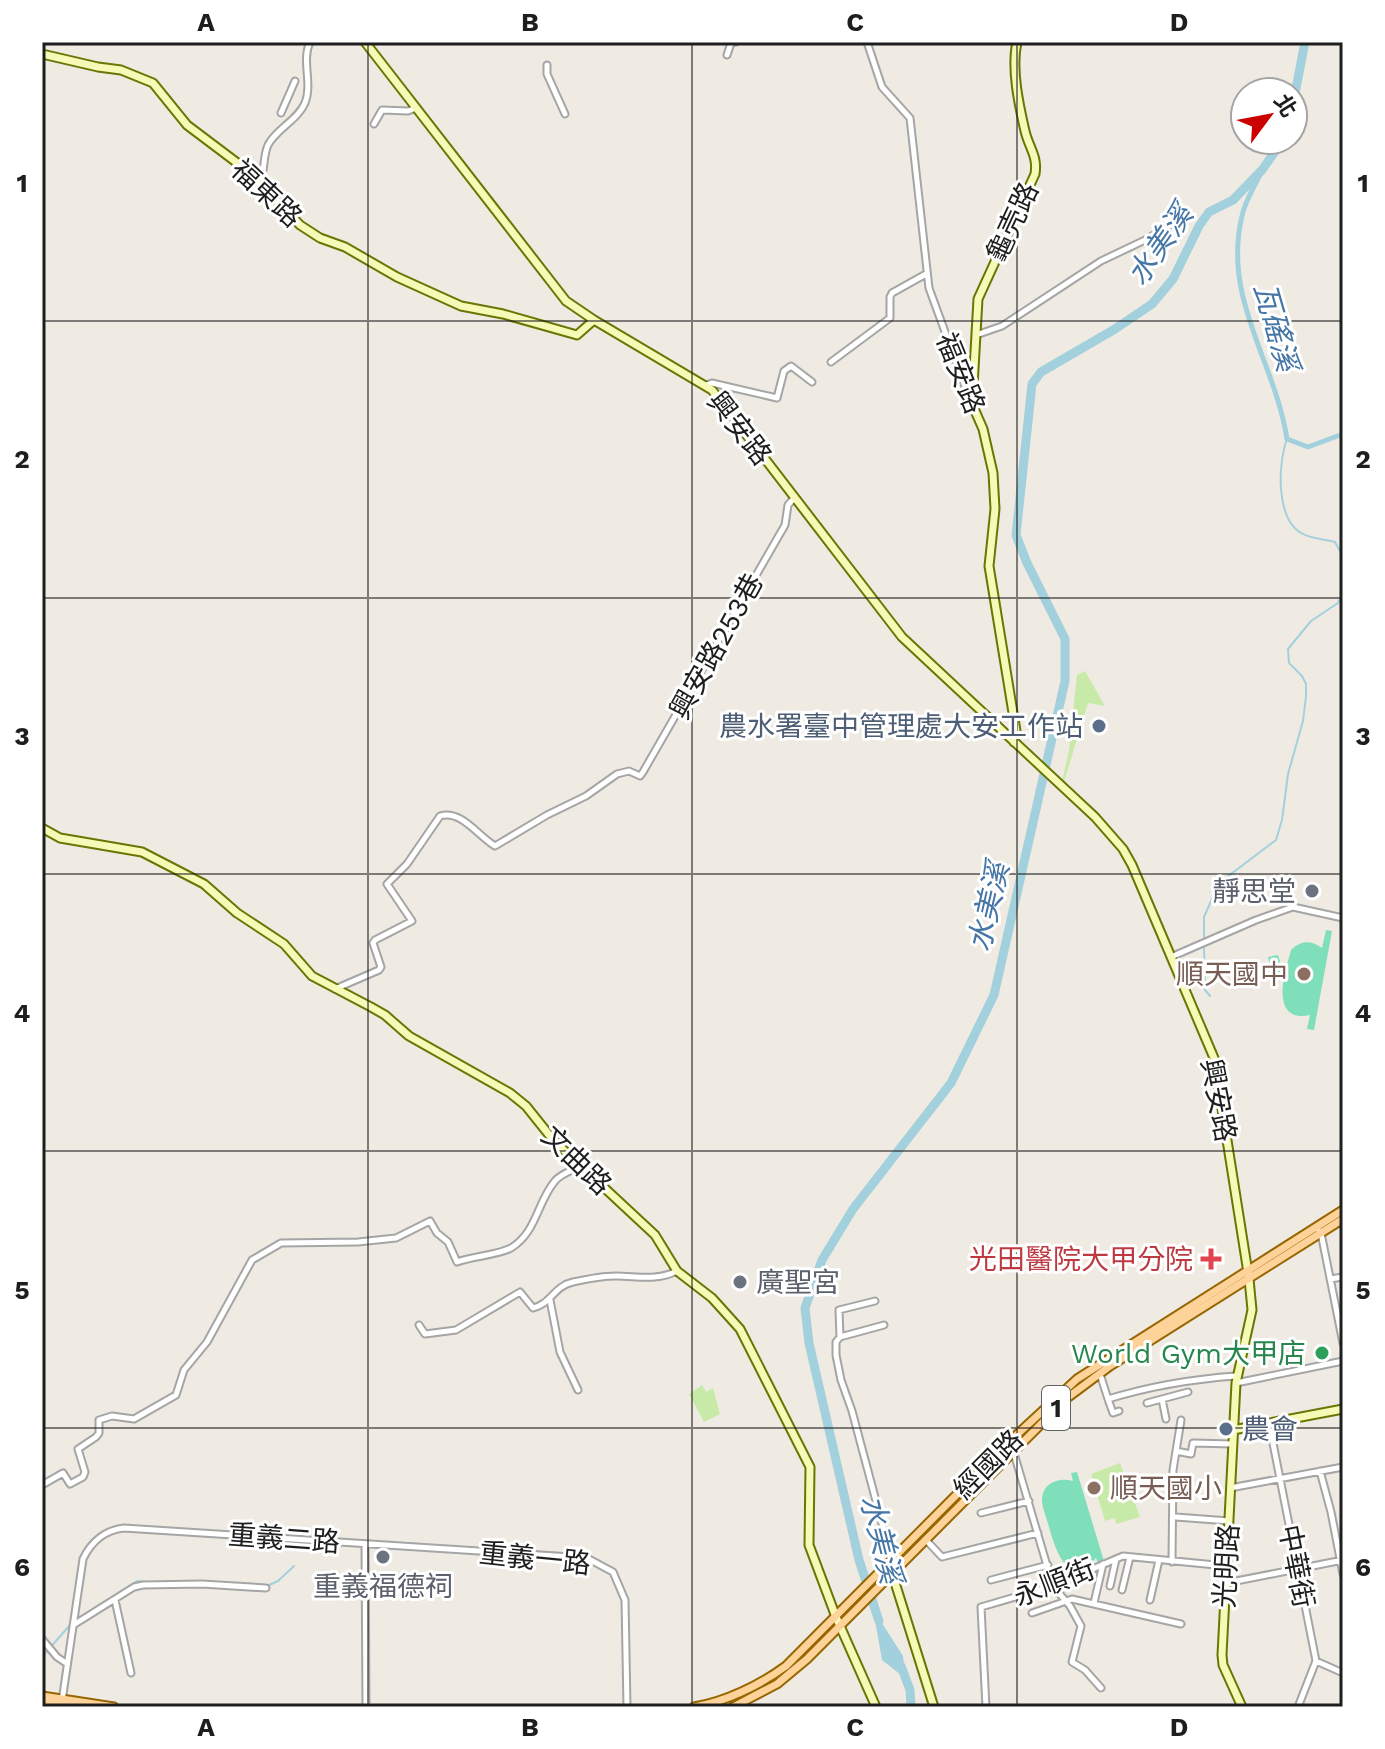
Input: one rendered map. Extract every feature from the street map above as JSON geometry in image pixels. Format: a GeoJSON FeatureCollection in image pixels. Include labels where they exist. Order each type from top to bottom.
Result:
{"type":"FeatureCollection","features":[{"type":"Feature","properties":{"kind":"main road","name":"經國路"},"geometry":{"type":"LineString","coordinates":[[838,1621],[858,1607],[892,1573],[1077,1379],[1319,1230],[1343,1210]]}},
{"type":"Feature","properties":{"kind":"main road","name":"經國路"},"geometry":{"type":"LineString","coordinates":[[1319,1230],[1343,1219]]}},
{"type":"Feature","properties":{"kind":"main road","name":"經國路"},"geometry":{"type":"LineString","coordinates":[[838,1621],[882,1570],[1067,1398],[1248,1275]]}},
{"type":"Feature","properties":{"kind":"main road","name":"1"},"geometry":{"type":"LineString","coordinates":[[696,1707],[713,1703],[773,1676],[838,1621]]}},
{"type":"Feature","properties":{"kind":"main road","name":"1"},"geometry":{"type":"LineString","coordinates":[[733,1707],[777,1684],[807,1659],[838,1621]]}},
{"type":"Feature","properties":{"kind":"main road"},"geometry":{"type":"LineString","coordinates":[[42,1696],[64,1704]]}},
{"type":"Feature","properties":{"kind":"main road"},"geometry":{"type":"LineString","coordinates":[[42,1703],[114,1707]]}},
{"type":"Feature","properties":{"kind":"street"},"geometry":{"type":"LineString","coordinates":[[260,182],[268,146],[304,105],[308,77],[305,53],[310,42]]}},
{"type":"Feature","properties":{"kind":"street","name":"興安路"},"geometry":{"type":"LineString","coordinates":[[365,42],[566,301],[712,390],[902,637],[1095,817],[1123,849],[1214,1058],[1248,1275]]}},
{"type":"Feature","properties":{"kind":"street"},"geometry":{"type":"LineString","coordinates":[[727,55],[731,43],[736,42]]}},
{"type":"Feature","properties":{"kind":"street","name":"福安路"},"geometry":{"type":"LineString","coordinates":[[867,42],[882,87],[910,118],[924,228],[926,274],[940,321],[983,429],[993,473],[995,509],[989,566],[1014,716],[1014,742]]}},
{"type":"Feature","properties":{"kind":"street","name":"龜壳路"},"geometry":{"type":"LineString","coordinates":[[972,404],[980,292],[1035,174],[1036,163],[1026,134],[1015,63],[1017,42]]}},
{"type":"Feature","properties":{"kind":"street","name":"福東路"},"geometry":{"type":"LineString","coordinates":[[42,54],[121,70],[147,79],[187,125],[260,182],[314,235],[345,247],[409,283],[461,306],[503,314],[577,335],[594,320]]}},
{"type":"Feature","properties":{"kind":"street"},"geometry":{"type":"LineString","coordinates":[[547,65],[547,74],[565,114]]}},
{"type":"Feature","properties":{"kind":"street"},"geometry":{"type":"LineString","coordinates":[[281,113],[295,81]]}},
{"type":"Feature","properties":{"kind":"street"},"geometry":{"type":"LineString","coordinates":[[374,124],[382,110],[408,111],[416,108]]}},
{"type":"Feature","properties":{"kind":"street"},"geometry":{"type":"LineString","coordinates":[[976,335],[1002,326],[1101,261],[1182,218]]}},
{"type":"Feature","properties":{"kind":"street"},"geometry":{"type":"LineString","coordinates":[[831,362],[890,318],[892,293],[926,274]]}},
{"type":"Feature","properties":{"kind":"street"},"geometry":{"type":"LineString","coordinates":[[706,385],[712,383],[777,398],[784,371],[791,366],[812,382]]}},
{"type":"Feature","properties":{"kind":"street","name":"興安路253巷"},"geometry":{"type":"LineString","coordinates":[[334,990],[379,970],[375,940],[412,921],[387,884],[407,864],[440,816],[448,814],[473,827],[495,846],[586,796],[621,772],[629,771],[640,776],[785,525],[788,505],[795,497]]}},
{"type":"Feature","properties":{"kind":"street"},"geometry":{"type":"LineString","coordinates":[[1007,734],[1014,716]]}},
{"type":"Feature","properties":{"kind":"street","name":"文曲路"},"geometry":{"type":"LineString","coordinates":[[42,828],[60,838],[142,852],[204,884],[237,913],[284,944],[312,976],[371,1007],[409,1036],[510,1093],[526,1106],[554,1141],[655,1235],[677,1271],[712,1298],[740,1329],[810,1467],[809,1545],[876,1707]]}},
{"type":"Feature","properties":{"kind":"street"},"geometry":{"type":"LineString","coordinates":[[1171,957],[1293,907],[1343,918]]}},
{"type":"Feature","properties":{"kind":"street"},"geometry":{"type":"LineString","coordinates":[[42,1485],[63,1473],[70,1484],[83,1477],[85,1472],[78,1449],[99,1433],[99,1420],[112,1416],[134,1419],[176,1395],[184,1370],[207,1342],[252,1260],[281,1243],[396,1238],[430,1221],[448,1242],[457,1262],[495,1253],[510,1248],[526,1235],[555,1180],[581,1165]]}},
{"type":"Feature","properties":{"kind":"street"},"geometry":{"type":"LineString","coordinates":[[1319,1230],[1343,1343]]}},
{"type":"Feature","properties":{"kind":"street"},"geometry":{"type":"LineString","coordinates":[[419,1325],[425,1334],[449,1333],[520,1292],[533,1308],[550,1300],[559,1286],[566,1284],[610,1276],[653,1277],[677,1271]]}},
{"type":"Feature","properties":{"kind":"street","name":"光明路"},"geometry":{"type":"LineString","coordinates":[[1242,1707],[1222,1658],[1236,1379],[1252,1310],[1248,1275]]}},
{"type":"Feature","properties":{"kind":"street"},"geometry":{"type":"LineString","coordinates":[[1330,1279],[1343,1277]]}},
{"type":"Feature","properties":{"kind":"street"},"geometry":{"type":"LineString","coordinates":[[550,1300],[560,1352],[578,1390]]}},
{"type":"Feature","properties":{"kind":"street"},"geometry":{"type":"LineString","coordinates":[[840,1337],[839,1310],[875,1301]]}},
{"type":"Feature","properties":{"kind":"street"},"geometry":{"type":"LineString","coordinates":[[884,1325],[840,1337],[836,1342],[836,1355],[892,1561],[892,1573],[934,1707]]}},
{"type":"Feature","properties":{"kind":"street"},"geometry":{"type":"LineString","coordinates":[[1108,1399],[1151,1386],[1192,1379],[1236,1379],[1343,1361]]}},
{"type":"Feature","properties":{"kind":"street"},"geometry":{"type":"LineString","coordinates":[[1100,1374],[1113,1413],[1119,1411]]}},
{"type":"Feature","properties":{"kind":"street"},"geometry":{"type":"LineString","coordinates":[[1147,1403],[1188,1392]]}},
{"type":"Feature","properties":{"kind":"street"},"geometry":{"type":"LineString","coordinates":[[1162,1399],[1166,1419]]}},
{"type":"Feature","properties":{"kind":"street"},"geometry":{"type":"LineString","coordinates":[[1233,1430],[1343,1409]]}},
{"type":"Feature","properties":{"kind":"street"},"geometry":{"type":"LineString","coordinates":[[1172,1562],[1173,1470],[1181,1420]]}},
{"type":"Feature","properties":{"kind":"street","name":"中華街"},"geometry":{"type":"LineString","coordinates":[[1269,1423],[1316,1661]]}},
{"type":"Feature","properties":{"kind":"street"},"geometry":{"type":"LineString","coordinates":[[1176,1451],[1191,1454],[1193,1443],[1233,1444]]}},
{"type":"Feature","properties":{"kind":"street"},"geometry":{"type":"LineString","coordinates":[[1011,1447],[1053,1586],[1081,1626],[1072,1662],[1085,1670],[1101,1688]]}},
{"type":"Feature","properties":{"kind":"street"},"geometry":{"type":"LineString","coordinates":[[1230,1488],[1343,1467]]}},
{"type":"Feature","properties":{"kind":"street"},"geometry":{"type":"LineString","coordinates":[[1320,1471],[1343,1574]]}},
{"type":"Feature","properties":{"kind":"street"},"geometry":{"type":"LineString","coordinates":[[981,1513],[1029,1501]]}},
{"type":"Feature","properties":{"kind":"street"},"geometry":{"type":"LineString","coordinates":[[1176,1517],[1229,1521]]}},
{"type":"Feature","properties":{"kind":"street","name":"重義二路"},"geometry":{"type":"LineString","coordinates":[[74,1624],[83,1559],[89,1548],[114,1529],[365,1544],[366,1707]]}},
{"type":"Feature","properties":{"kind":"street"},"geometry":{"type":"LineString","coordinates":[[925,1539],[942,1557],[1038,1533]]}},
{"type":"Feature","properties":{"kind":"street","name":"重義一路"},"geometry":{"type":"LineString","coordinates":[[365,1544],[587,1558],[601,1564],[613,1572],[625,1600],[627,1707]]}},
{"type":"Feature","properties":{"kind":"street"},"geometry":{"type":"LineString","coordinates":[[1122,1590],[1130,1557]]}},
{"type":"Feature","properties":{"kind":"street"},"geometry":{"type":"LineString","coordinates":[[1110,1586],[1116,1558]]}},
{"type":"Feature","properties":{"kind":"street","name":"永順街"},"geometry":{"type":"LineString","coordinates":[[986,1707],[981,1607],[1053,1586],[1116,1558],[1226,1566]]}},
{"type":"Feature","properties":{"kind":"street"},"geometry":{"type":"LineString","coordinates":[[1150,1600],[1159,1560]]}},
{"type":"Feature","properties":{"kind":"street"},"geometry":{"type":"LineString","coordinates":[[1225,1583],[1342,1560]]}},
{"type":"Feature","properties":{"kind":"street"},"geometry":{"type":"LineString","coordinates":[[1094,1603],[1103,1564]]}},
{"type":"Feature","properties":{"kind":"street"},"geometry":{"type":"LineString","coordinates":[[991,1580],[1048,1565]]}},
{"type":"Feature","properties":{"kind":"street"},"geometry":{"type":"LineString","coordinates":[[64,1704],[66,1663],[74,1624],[134,1587],[202,1584],[266,1588]]}},
{"type":"Feature","properties":{"kind":"street"},"geometry":{"type":"LineString","coordinates":[[1032,1613],[1072,1599],[1181,1624]]}},
{"type":"Feature","properties":{"kind":"street"},"geometry":{"type":"LineString","coordinates":[[115,1600],[131,1673]]}},
{"type":"Feature","properties":{"kind":"street"},"geometry":{"type":"LineString","coordinates":[[42,1639],[66,1663]]}},
{"type":"Feature","properties":{"kind":"street"},"geometry":{"type":"LineString","coordinates":[[1298,1707],[1316,1661],[1343,1673]]}},
{"type":"Feature","properties":{"kind":"green space"},"geometry":{"type":"Polygon","coordinates":[[[1085,671],[1105,706],[1088,703],[1062,782],[1069,750],[1077,675],[1085,671]]]}},
{"type":"Feature","properties":{"kind":"green space"},"geometry":{"type":"Polygon","coordinates":[[[1326,930],[1332,931],[1314,1030],[1307,1029],[1310,1015],[1294,1015],[1285,1007],[1284,978],[1274,981],[1268,957],[1278,955],[1284,975],[1291,950],[1306,942],[1322,948],[1326,930]]]}},
{"type":"Feature","properties":{"kind":"green space"},"geometry":{"type":"Polygon","coordinates":[[[702,1385],[706,1392],[713,1388],[720,1414],[704,1422],[689,1394],[702,1385]]]}},
{"type":"Feature","properties":{"kind":"green space"},"geometry":{"type":"Polygon","coordinates":[[[1120,1463],[1140,1517],[1116,1524],[1115,1518],[1105,1521],[1091,1474],[1120,1463]]]}},
{"type":"Feature","properties":{"kind":"green space"},"geometry":{"type":"Polygon","coordinates":[[[1077,1472],[1104,1561],[1098,1563],[1096,1558],[1078,1570],[1070,1569],[1059,1555],[1042,1502],[1042,1495],[1048,1486],[1062,1480],[1073,1481],[1071,1473],[1077,1472]]]}},
{"type":"Feature","properties":{"kind":"water"},"geometry":{"type":"Polygon","coordinates":[[[873,1609],[903,1656],[905,1678],[882,1660],[873,1609]]]}},
{"type":"Feature","properties":{"kind":"waterway"},"geometry":{"type":"LineString","coordinates":[[1298,76],[1305,42]]}},
{"type":"Feature","properties":{"kind":"waterway","name":"水美溪"},"geometry":{"type":"LineString","coordinates":[[879,1621],[859,1560],[809,1343],[805,1308],[822,1260],[853,1209],[951,1083],[994,995],[1065,681],[1065,639],[1016,535],[1032,384],[1041,372],[1152,304],[1173,279],[1209,212],[1233,200],[1272,156]]}},
{"type":"Feature","properties":{"kind":"waterway","name":"瓦磘溪"},"geometry":{"type":"LineString","coordinates":[[1262,170],[1243,210],[1238,246],[1239,275],[1252,329],[1281,410],[1287,439],[1308,447],[1343,434]]}},
{"type":"Feature","properties":{"kind":"waterway"},"geometry":{"type":"LineString","coordinates":[[1287,439],[1281,476],[1287,517],[1303,534],[1335,542],[1343,557]]}},
{"type":"Feature","properties":{"kind":"waterway"},"geometry":{"type":"LineString","coordinates":[[1204,940],[1204,917],[1219,883],[1276,840],[1282,820],[1288,774],[1303,721],[1306,696],[1306,684],[1289,663],[1288,649],[1311,621],[1338,603],[1343,593]]}},
{"type":"Feature","properties":{"kind":"waterway"},"geometry":{"type":"LineString","coordinates":[[1204,946],[1205,990],[1210,996]]}},
{"type":"Feature","properties":{"kind":"waterway"},"geometry":{"type":"LineString","coordinates":[[267,1586],[278,1581],[294,1566]]}},
{"type":"Feature","properties":{"kind":"waterway"},"geometry":{"type":"LineString","coordinates":[[99,1606],[137,1581],[160,1583]]}},
{"type":"Feature","properties":{"kind":"waterway"},"geometry":{"type":"LineString","coordinates":[[42,1657],[70,1625]]}},
{"type":"Feature","properties":{"kind":"waterway","name":"水美溪"},"geometry":{"type":"LineString","coordinates":[[901,1666],[910,1690],[911,1707]]}},
{"type":"Feature","properties":{"kind":"place","name":"農水署臺中管理處大安工作站"},"geometry":{"type":"Point","coordinates":[1099,726]}},
{"type":"Feature","properties":{"kind":"place","name":"靜思堂"},"geometry":{"type":"Point","coordinates":[1312,891]}},
{"type":"Feature","properties":{"kind":"place","name":"順天國中"},"geometry":{"type":"Point","coordinates":[1304,974]}},
{"type":"Feature","properties":{"kind":"place","name":"光田醫院大甲分院"},"geometry":{"type":"Point","coordinates":[1211,1259]}},
{"type":"Feature","properties":{"kind":"place","name":"廣聖宮"},"geometry":{"type":"Point","coordinates":[740,1282]}},
{"type":"Feature","properties":{"kind":"place","name":"World Gym大甲店"},"geometry":{"type":"Point","coordinates":[1322,1353]}},
{"type":"Feature","properties":{"kind":"place","name":"農會"},"geometry":{"type":"Point","coordinates":[1226,1429]}},
{"type":"Feature","properties":{"kind":"place","name":"順天國小"},"geometry":{"type":"Point","coordinates":[1094,1488]}},
{"type":"Feature","properties":{"kind":"place","name":"重義福德祠"},"geometry":{"type":"Point","coordinates":[383,1557]}}]}
